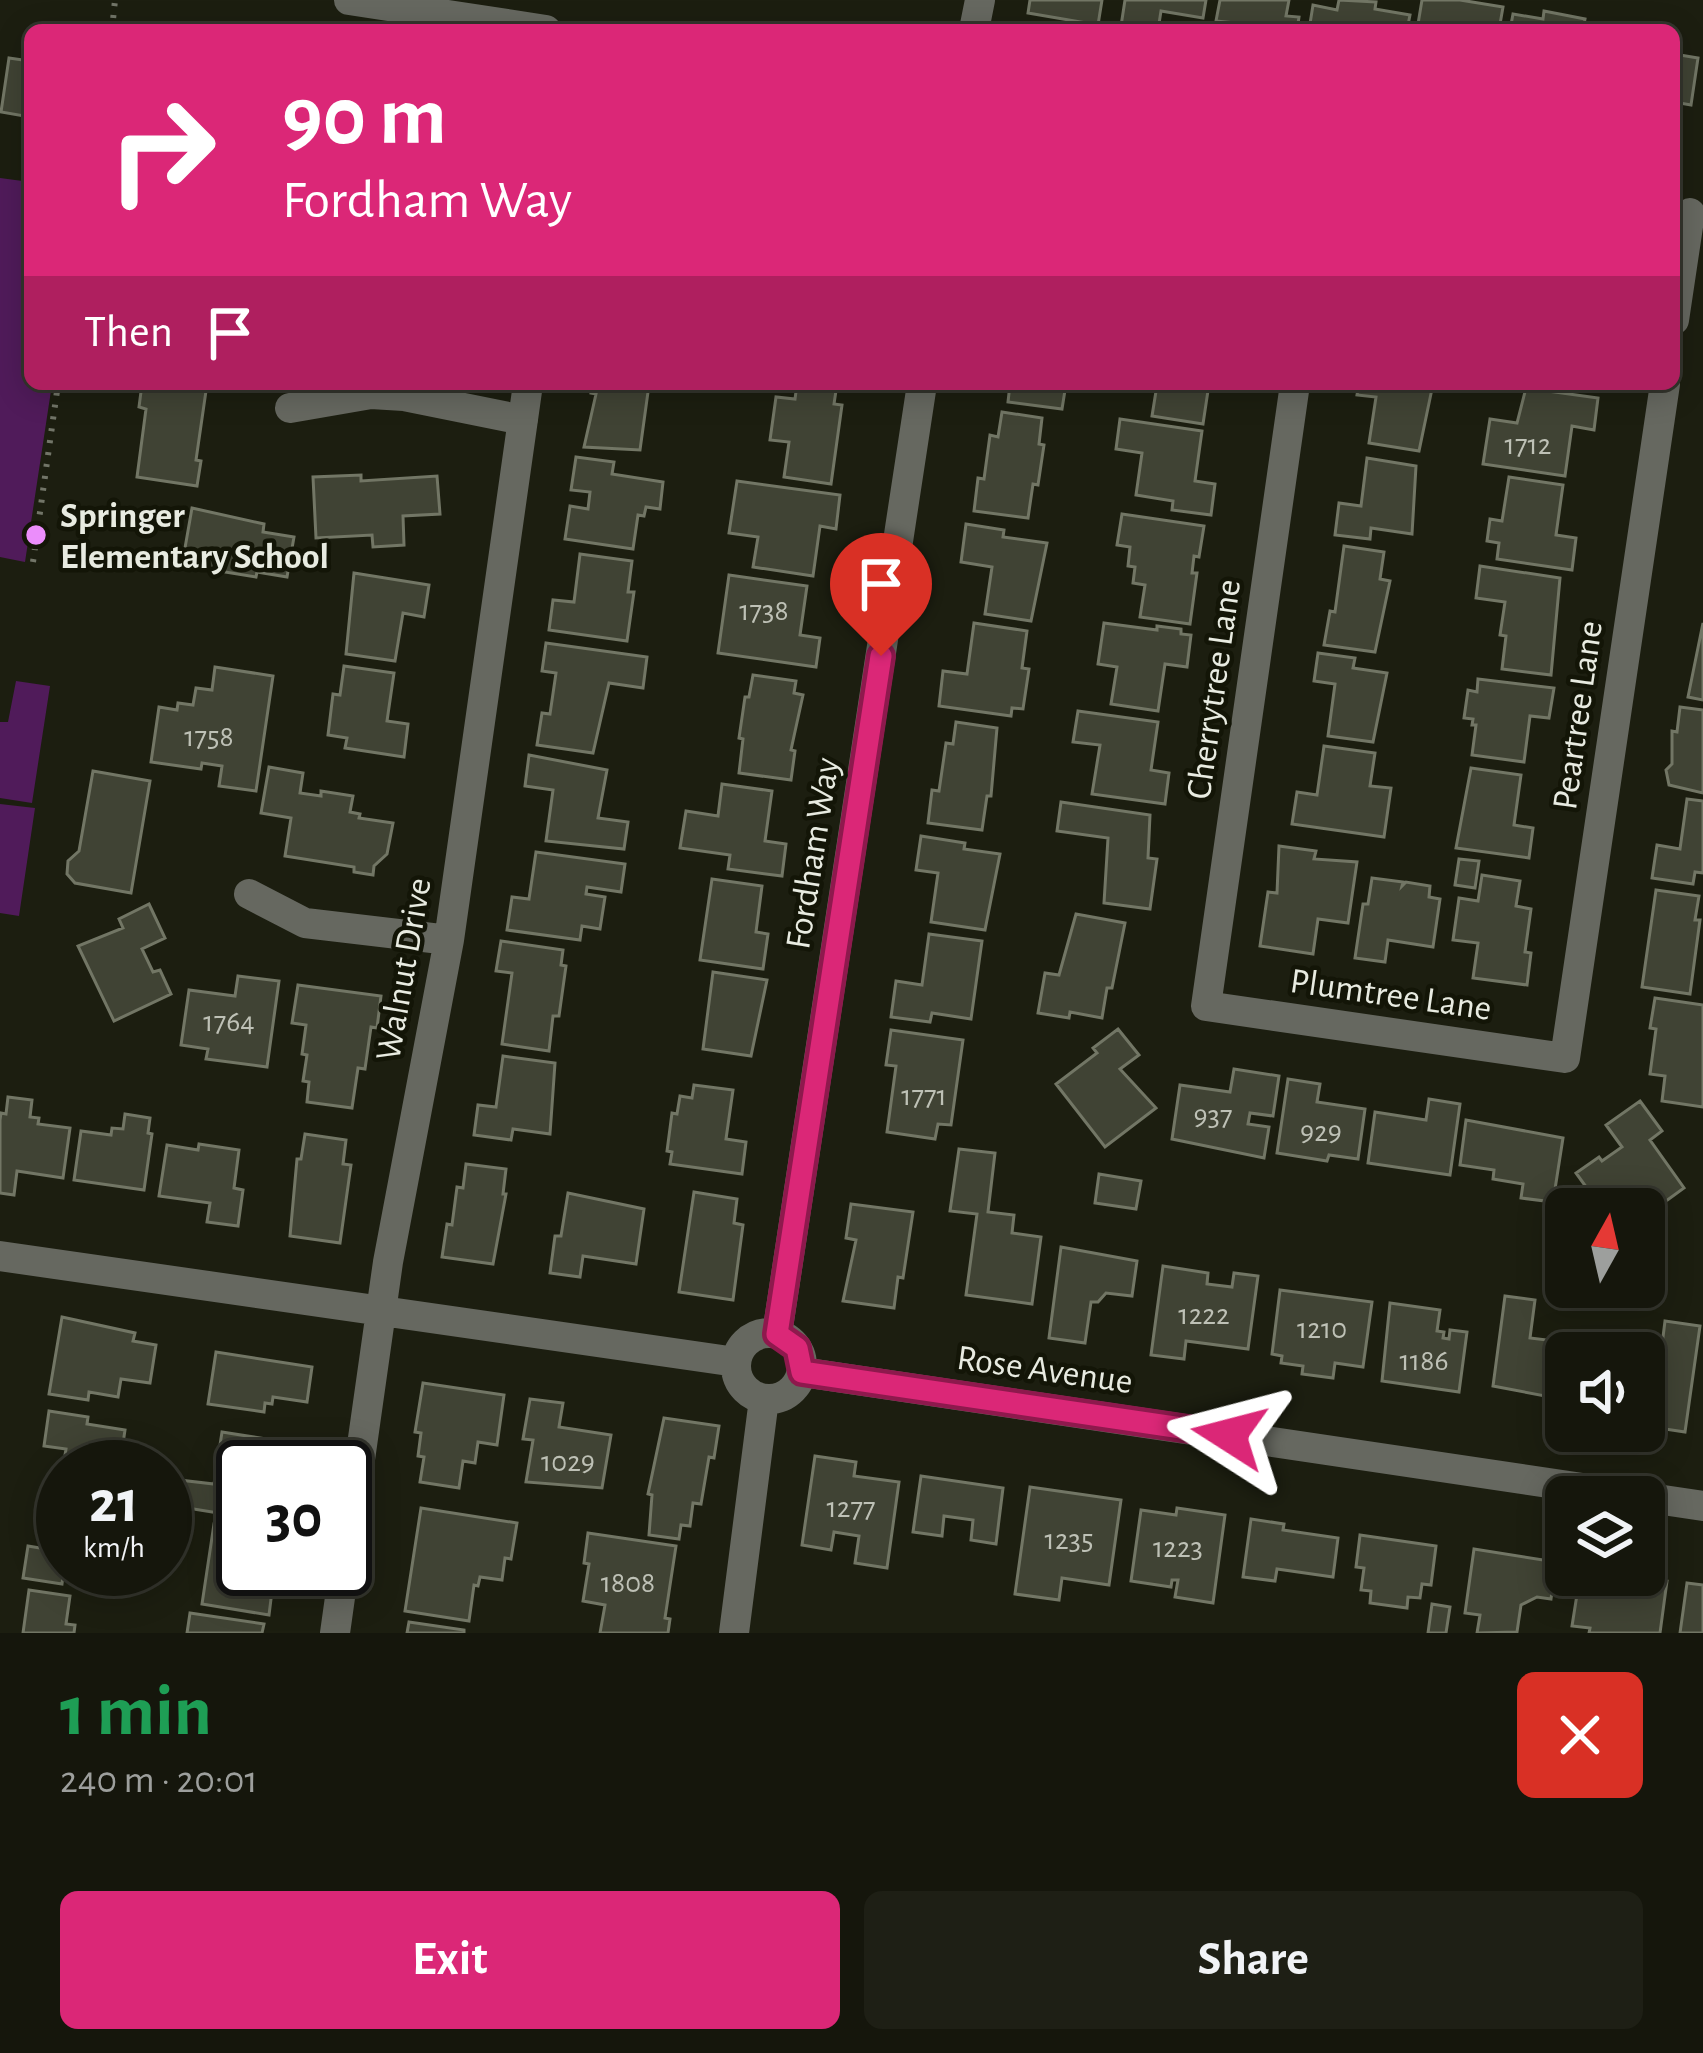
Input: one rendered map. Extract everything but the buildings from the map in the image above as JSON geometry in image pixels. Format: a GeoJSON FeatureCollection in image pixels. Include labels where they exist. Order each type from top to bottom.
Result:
{"type":"FeatureCollection","features":[{"type":"Feature","properties":{"kind":"street"},"geometry":{"type":"LineString","coordinates":[[349,0],[507,24]]}},
{"type":"Feature","properties":{"kind":"street"},"geometry":{"type":"LineString","coordinates":[[1680,277],[1689,213]]}},
{"type":"Feature","properties":{"kind":"street","name":"Walnut Drive"},"geometry":{"type":"LineString","coordinates":[[363,1440],[381,1311],[449,940],[527,390]]}},
{"type":"Feature","properties":{"kind":"street","name":"Fordham Way"},"geometry":{"type":"LineString","coordinates":[[777,1334],[921,390]]}},
{"type":"Feature","properties":{"kind":"street","name":"Cherrytree Lane"},"geometry":{"type":"LineString","coordinates":[[1206,1006],[1294,390]]}},
{"type":"Feature","properties":{"kind":"street","name":"Peartree Lane"},"geometry":{"type":"LineString","coordinates":[[1565,1058],[1664,390]]}},
{"type":"Feature","properties":{"kind":"street"},"geometry":{"type":"LineString","coordinates":[[290,408],[371,394],[523,420]]}},
{"type":"Feature","properties":{"kind":"street"},"geometry":{"type":"LineString","coordinates":[[249,894],[304,923],[449,940]]}},
{"type":"Feature","properties":{"kind":"street","name":"Plumtree Lane"},"geometry":{"type":"LineString","coordinates":[[1206,1006],[1565,1058]]}},
{"type":"Feature","properties":{"kind":"street"},"geometry":{"type":"LineString","coordinates":[[0,1256],[736,1362]]}},
{"type":"Feature","properties":{"kind":"street"},"geometry":{"type":"LineString","coordinates":[[777,1334],[797,1348],[802,1372],[789,1393],[764,1399],[742,1386],[736,1362],[751,1339],[777,1334]]}},
{"type":"Feature","properties":{"kind":"street","name":"Rose Avenue"},"geometry":{"type":"LineString","coordinates":[[802,1372],[1703,1505]]}},
{"type":"Feature","properties":{"kind":"street"},"geometry":{"type":"LineString","coordinates":[[734,1633],[764,1399]]}},
{"type":"Feature","properties":{"kind":"street","name":"Walnut Drive"},"geometry":{"type":"LineString","coordinates":[[335,1633],[341,1596]]}},
{"type":"Feature","properties":{"kind":"path"},"geometry":{"type":"LineString","coordinates":[[33,562],[57,390]]}},
{"type":"Feature","properties":{"kind":"shaded area"},"geometry":{"type":"Polygon","coordinates":[[[0,178],[24,181],[24,390],[51,390],[25,562],[0,557],[0,178]]]}},
{"type":"Feature","properties":{"kind":"shaded area"},"geometry":{"type":"Polygon","coordinates":[[[16,681],[50,686],[32,803],[0,798],[0,722],[8,722],[16,681]]]}},
{"type":"Feature","properties":{"kind":"shaded area"},"geometry":{"type":"Polygon","coordinates":[[[0,804],[35,808],[19,916],[0,913],[0,804]]]}},
{"type":"Feature","properties":{"kind":"place","name":"Springer Elementary School"},"geometry":{"type":"Point","coordinates":[36,535]}},
{"type":"Feature","properties":{"kind":"route"},"geometry":{"type":"LineString","coordinates":[[881,656],[777,1334],[797,1348],[802,1372],[1229,1435]]}}]}
